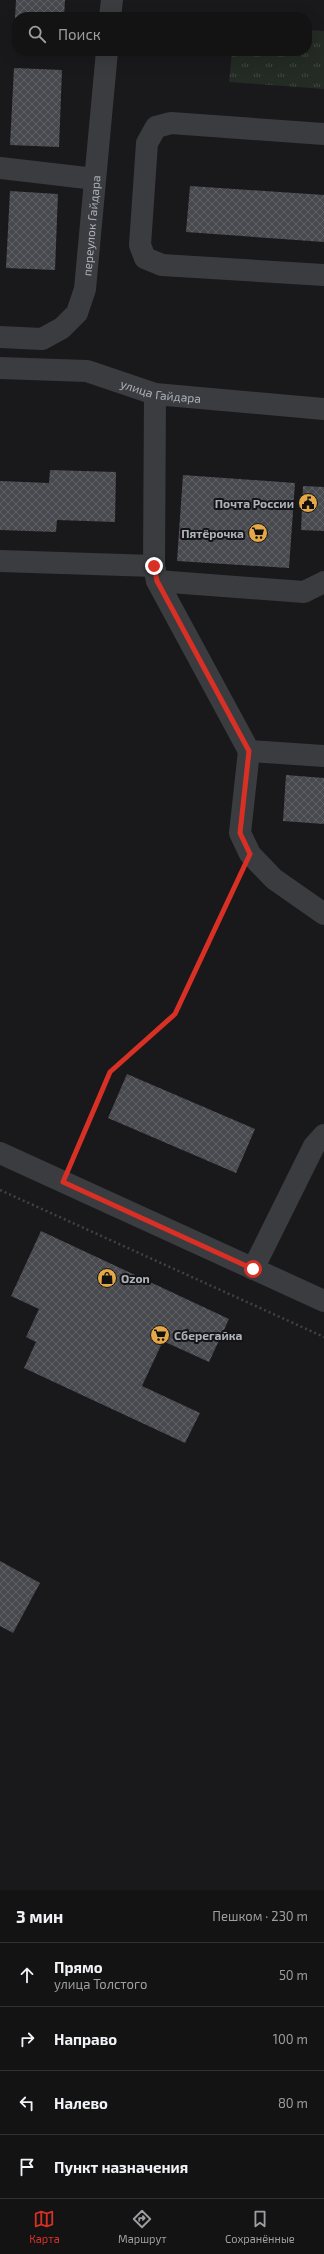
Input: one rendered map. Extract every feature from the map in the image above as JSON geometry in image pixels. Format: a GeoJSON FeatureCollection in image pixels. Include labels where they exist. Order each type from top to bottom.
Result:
{"type":"FeatureCollection","features":[{"type":"Feature","properties":{"kind":"street"},"geometry":{"type":"LineString","coordinates":[[111,12],[112,0]]}},
{"type":"Feature","properties":{"kind":"street","name":"переулок Гайдара"},"geometry":{"type":"LineString","coordinates":[[0,337],[42,339],[62,328],[76,313],[85,289],[107,56]]}},
{"type":"Feature","properties":{"kind":"street"},"geometry":{"type":"LineString","coordinates":[[324,134],[171,123],[156,127],[147,143],[140,244],[145,258],[162,266],[324,275]]}},
{"type":"Feature","properties":{"kind":"street"},"geometry":{"type":"LineString","coordinates":[[0,168],[95,179]]}},
{"type":"Feature","properties":{"kind":"street","name":"улица Гайдара"},"geometry":{"type":"LineString","coordinates":[[0,368],[87,371],[155,394],[324,409]]}},
{"type":"Feature","properties":{"kind":"street"},"geometry":{"type":"LineString","coordinates":[[155,394],[156,573],[249,751],[240,833],[250,854],[274,879],[324,914]]}},
{"type":"Feature","properties":{"kind":"street"},"geometry":{"type":"LineString","coordinates":[[0,561],[156,573],[304,592],[324,582]]}},
{"type":"Feature","properties":{"kind":"street"},"geometry":{"type":"LineString","coordinates":[[249,751],[324,756]]}},
{"type":"Feature","properties":{"kind":"street"},"geometry":{"type":"LineString","coordinates":[[253,1269],[314,1146],[324,1135]]}},
{"type":"Feature","properties":{"kind":"street"},"geometry":{"type":"LineString","coordinates":[[0,1153],[324,1302]]}},
{"type":"Feature","properties":{"kind":"path"},"geometry":{"type":"LineString","coordinates":[[63,1182],[110,1072],[175,1014],[250,854]]}},
{"type":"Feature","properties":{"kind":"path"},"geometry":{"type":"LineString","coordinates":[[0,1190],[324,1337]]}},
{"type":"Feature","properties":{"kind":"green space"},"geometry":{"type":"Polygon","coordinates":[[[312,30],[324,31],[324,89],[229,82],[232,56],[312,56],[312,30]]]}},
{"type":"Feature","properties":{"kind":"building"},"geometry":{"type":"Polygon","coordinates":[[[16,0],[65,0],[64,12],[15,12],[16,0]]]}},
{"type":"Feature","properties":{"kind":"building"},"geometry":{"type":"Polygon","coordinates":[[[14,68],[62,70],[59,147],[10,145],[14,68]]]}},
{"type":"Feature","properties":{"kind":"building"},"geometry":{"type":"Polygon","coordinates":[[[190,186],[324,195],[324,242],[186,232],[190,186]]]}},
{"type":"Feature","properties":{"kind":"building"},"geometry":{"type":"Polygon","coordinates":[[[10,191],[58,194],[55,270],[6,268],[10,191]]]}},
{"type":"Feature","properties":{"kind":"building"},"geometry":{"type":"Polygon","coordinates":[[[50,470],[116,472],[115,522],[57,520],[56,532],[0,530],[0,481],[49,483],[50,470]]]}},
{"type":"Feature","properties":{"kind":"building"},"geometry":{"type":"Polygon","coordinates":[[[183,475],[295,483],[289,568],[177,561],[183,475]]]}},
{"type":"Feature","properties":{"kind":"building"},"geometry":{"type":"Polygon","coordinates":[[[303,486],[324,487],[324,531],[301,530],[303,486]]]}},
{"type":"Feature","properties":{"kind":"building"},"geometry":{"type":"Polygon","coordinates":[[[286,775],[324,778],[324,824],[283,821],[286,775]]]}},
{"type":"Feature","properties":{"kind":"building"},"geometry":{"type":"Polygon","coordinates":[[[127,1074],[255,1129],[236,1173],[108,1118],[127,1074]]]}},
{"type":"Feature","properties":{"kind":"building","name":"Сберегайка"},"geometry":{"type":"Polygon","coordinates":[[[41,1231],[229,1319],[209,1362],[163,1341],[142,1386],[200,1413],[185,1443],[24,1368],[36,1342],[26,1337],[39,1309],[11,1296],[41,1231]]]}},
{"type":"Feature","properties":{"kind":"building"},"geometry":{"type":"Polygon","coordinates":[[[0,1561],[40,1583],[13,1633],[0,1626],[0,1561]]]}},
{"type":"Feature","properties":{"kind":"place","name":"Почта России"},"geometry":{"type":"Point","coordinates":[308,503]}},
{"type":"Feature","properties":{"kind":"place","name":"Пятёрочка"},"geometry":{"type":"Point","coordinates":[258,533]}},
{"type":"Feature","properties":{"kind":"place","name":"Ozon"},"geometry":{"type":"Point","coordinates":[107,1278]}},
{"type":"Feature","properties":{"kind":"place","name":"Сберегайка"},"geometry":{"type":"Point","coordinates":[160,1335]}},
{"type":"Feature","properties":{"kind":"route"},"geometry":{"type":"LineString","coordinates":[[154,566],[157,581],[249,751],[240,833],[250,854],[175,1014],[110,1072],[63,1182],[253,1269]]}}]}
